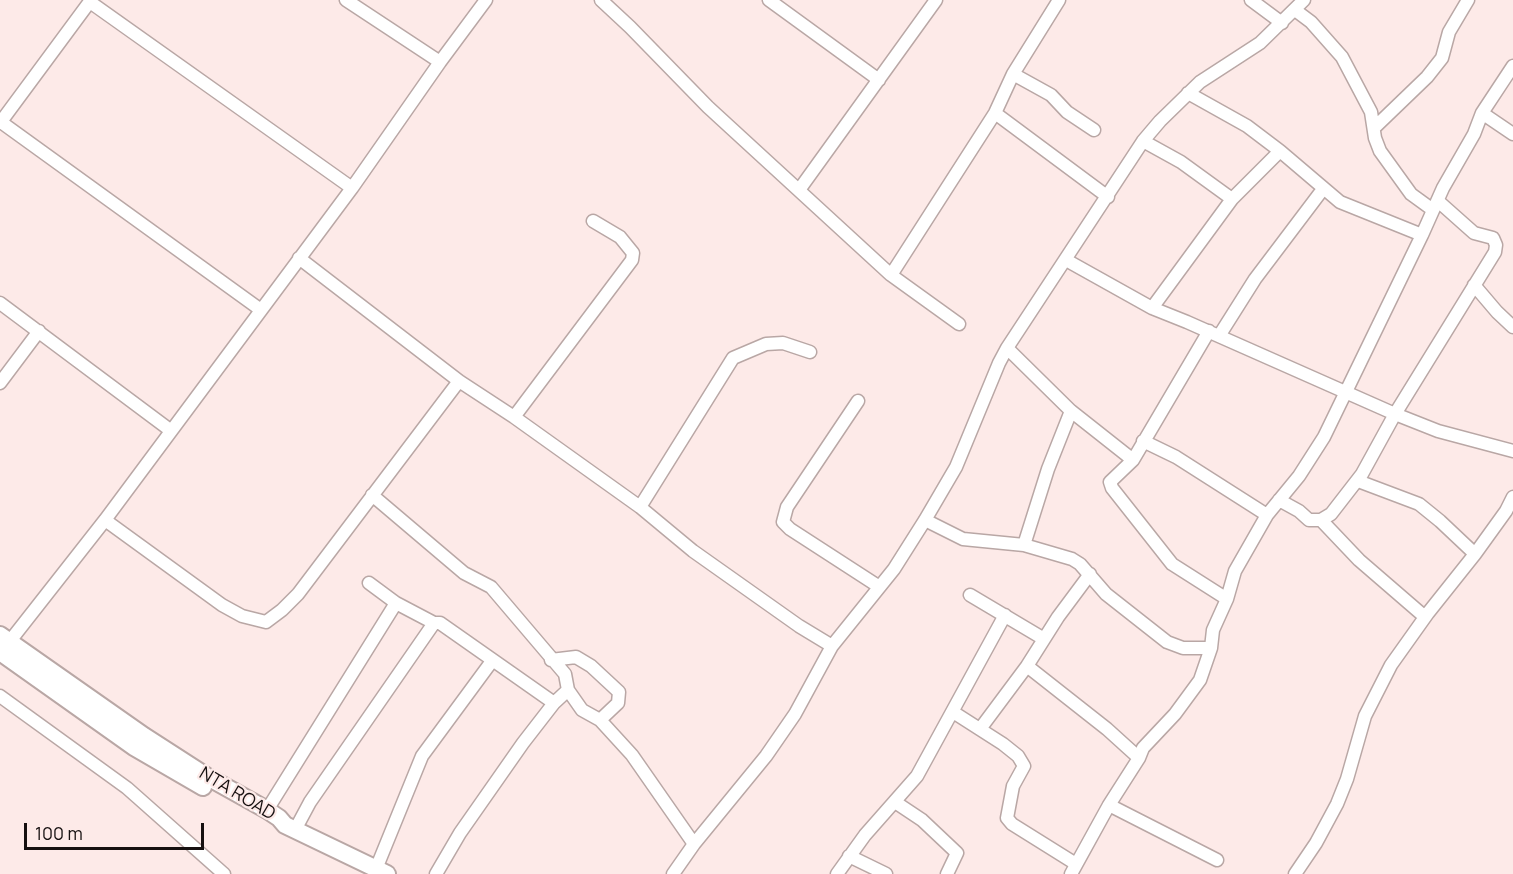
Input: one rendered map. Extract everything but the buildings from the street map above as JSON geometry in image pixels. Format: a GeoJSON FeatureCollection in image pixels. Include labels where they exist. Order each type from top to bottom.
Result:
{"type":"FeatureCollection","features":[{"type":"Feature","properties":{"kind":"main road","name":"NTA ROAD"},"geometry":{"type":"LineString","coordinates":[[2,647],[178,759],[267,810],[290,828]]}},
{"type":"Feature","properties":{"kind":"main road","name":"NTA ROAD"},"geometry":{"type":"LineString","coordinates":[[2,647],[134,747],[254,814],[276,825],[290,828]]}},
{"type":"Feature","properties":{"kind":"main road"},"geometry":{"type":"LineString","coordinates":[[290,828],[382,872]]}},
{"type":"Feature","properties":{"kind":"street"},"geometry":{"type":"LineString","coordinates":[[346,0],[440,62]]}},
{"type":"Feature","properties":{"kind":"street"},"geometry":{"type":"LineString","coordinates":[[2,647],[105,520],[352,188],[486,0]]}},
{"type":"Feature","properties":{"kind":"street"},"geometry":{"type":"LineString","coordinates":[[601,0],[708,107],[891,276],[959,324]]}},
{"type":"Feature","properties":{"kind":"street"},"geometry":{"type":"LineString","coordinates":[[769,0],[879,80]]}},
{"type":"Feature","properties":{"kind":"street"},"geometry":{"type":"LineString","coordinates":[[799,190],[936,0]]}},
{"type":"Feature","properties":{"kind":"street"},"geometry":{"type":"LineString","coordinates":[[891,276],[995,112],[1013,75],[1059,0]]}},
{"type":"Feature","properties":{"kind":"street"},"geometry":{"type":"LineString","coordinates":[[1251,0],[1282,23]]}},
{"type":"Feature","properties":{"kind":"street"},"geometry":{"type":"LineString","coordinates":[[673,874],[694,844],[766,756],[789,723],[832,646],[894,568],[926,520],[956,467],[1007,348],[1143,141],[1200,82],[1260,42],[1304,0]]}},
{"type":"Feature","properties":{"kind":"street"},"geometry":{"type":"LineString","coordinates":[[1374,128],[1427,77],[1442,58],[1449,32],[1468,0]]}},
{"type":"Feature","properties":{"kind":"street"},"geometry":{"type":"LineString","coordinates":[[261,310],[1,122],[90,1],[352,188]]}},
{"type":"Feature","properties":{"kind":"street"},"geometry":{"type":"LineString","coordinates":[[1279,500],[1299,511],[1308,520],[1321,520],[1331,514],[1358,481],[1395,414],[1495,252],[1496,244],[1493,238],[1474,233],[1436,205],[1411,194],[1380,151],[1371,112],[1342,57],[1311,22],[1295,10]]}},
{"type":"Feature","properties":{"kind":"street"},"geometry":{"type":"LineString","coordinates":[[952,712],[1013,752],[1024,766],[1013,786],[1007,818],[1073,869],[1143,748],[1174,714],[1200,680],[1213,630],[1227,599],[1235,571],[1267,515],[1299,476],[1324,437],[1443,188],[1474,134],[1482,113],[1513,66]]}},
{"type":"Feature","properties":{"kind":"street"},"geometry":{"type":"LineString","coordinates":[[1013,75],[1051,95],[1067,112],[1094,130]]}},
{"type":"Feature","properties":{"kind":"street"},"geometry":{"type":"LineString","coordinates":[[1188,93],[1247,126],[1340,202],[1422,235]]}},
{"type":"Feature","properties":{"kind":"street"},"geometry":{"type":"LineString","coordinates":[[995,112],[1108,197]]}},
{"type":"Feature","properties":{"kind":"street"},"geometry":{"type":"LineString","coordinates":[[1482,113],[1513,134]]}},
{"type":"Feature","properties":{"kind":"street"},"geometry":{"type":"LineString","coordinates":[[1143,141],[1181,162],[1232,199]]}},
{"type":"Feature","properties":{"kind":"street"},"geometry":{"type":"LineString","coordinates":[[1152,309],[1232,199],[1280,151]]}},
{"type":"Feature","properties":{"kind":"street"},"geometry":{"type":"LineString","coordinates":[[1227,599],[1172,564],[1112,488],[1110,482],[1133,460],[1143,441],[1214,334],[1323,189]]}},
{"type":"Feature","properties":{"kind":"street"},"geometry":{"type":"LineString","coordinates":[[514,417],[632,260],[633,253],[620,237],[593,221]]}},
{"type":"Feature","properties":{"kind":"street"},"geometry":{"type":"LineString","coordinates":[[299,258],[459,381],[514,417],[640,507],[693,551],[799,626],[832,646]]}},
{"type":"Feature","properties":{"kind":"street"},"geometry":{"type":"LineString","coordinates":[[1066,260],[1152,309],[1395,414],[1438,431],[1513,451]]}},
{"type":"Feature","properties":{"kind":"street"},"geometry":{"type":"LineString","coordinates":[[1474,285],[1513,327]]}},
{"type":"Feature","properties":{"kind":"street"},"geometry":{"type":"LineString","coordinates":[[0,303],[170,430]]}},
{"type":"Feature","properties":{"kind":"street"},"geometry":{"type":"LineString","coordinates":[[0,383],[39,331]]}},
{"type":"Feature","properties":{"kind":"street"},"geometry":{"type":"LineString","coordinates":[[640,507],[733,358],[766,344],[783,343],[810,352]]}},
{"type":"Feature","properties":{"kind":"street"},"geometry":{"type":"LineString","coordinates":[[1007,348],[1071,411],[1133,460]]}},
{"type":"Feature","properties":{"kind":"street"},"geometry":{"type":"LineString","coordinates":[[105,520],[222,605],[242,616],[266,622],[298,594],[459,381]]}},
{"type":"Feature","properties":{"kind":"street"},"geometry":{"type":"LineString","coordinates":[[858,401],[787,507],[783,522],[790,530],[879,586]]}},
{"type":"Feature","properties":{"kind":"street"},"geometry":{"type":"LineString","coordinates":[[1024,545],[1048,469],[1071,411]]}},
{"type":"Feature","properties":{"kind":"street"},"geometry":{"type":"LineString","coordinates":[[1143,441],[1176,457],[1267,515]]}},
{"type":"Feature","properties":{"kind":"street"},"geometry":{"type":"LineString","coordinates":[[1358,481],[1419,504],[1440,520],[1475,554]]}},
{"type":"Feature","properties":{"kind":"street"},"geometry":{"type":"LineString","coordinates":[[372,495],[464,573],[491,586],[565,674],[568,690],[582,710],[600,720],[632,755],[694,844]]}},
{"type":"Feature","properties":{"kind":"street"},"geometry":{"type":"LineString","coordinates":[[1295,874],[1338,804],[1365,716],[1385,676],[1425,618],[1506,511],[1513,497]]}},
{"type":"Feature","properties":{"kind":"street"},"geometry":{"type":"LineString","coordinates":[[926,520],[963,539],[1024,545],[1072,559],[1090,574],[1106,594],[1167,642],[1183,648],[1210,648]]}},
{"type":"Feature","properties":{"kind":"street"},"geometry":{"type":"LineString","coordinates":[[1321,520],[1359,561],[1425,618]]}},
{"type":"Feature","properties":{"kind":"street"},"geometry":{"type":"LineString","coordinates":[[980,729],[1027,666],[1058,617],[1090,574]]}},
{"type":"Feature","properties":{"kind":"street"},"geometry":{"type":"LineString","coordinates":[[369,583],[396,603],[434,623],[440,622],[554,703]]}},
{"type":"Feature","properties":{"kind":"street"},"geometry":{"type":"LineString","coordinates":[[970,594],[1044,639]]}},
{"type":"Feature","properties":{"kind":"street"},"geometry":{"type":"LineString","coordinates":[[267,810],[396,603]]}},
{"type":"Feature","properties":{"kind":"street"},"geometry":{"type":"LineString","coordinates":[[837,874],[849,856],[917,776],[1005,615]]}},
{"type":"Feature","properties":{"kind":"street"},"geometry":{"type":"LineString","coordinates":[[290,828],[434,623]]}},
{"type":"Feature","properties":{"kind":"street"},"geometry":{"type":"LineString","coordinates":[[551,660],[576,657],[591,666],[619,692],[618,703],[600,720]]}},
{"type":"Feature","properties":{"kind":"street"},"geometry":{"type":"LineString","coordinates":[[382,872],[422,756],[492,661]]}},
{"type":"Feature","properties":{"kind":"street"},"geometry":{"type":"LineString","coordinates":[[1027,666],[1107,729],[1139,758]]}},
{"type":"Feature","properties":{"kind":"street"},"geometry":{"type":"LineString","coordinates":[[436,874],[460,833],[487,795],[554,703],[568,690]]}},
{"type":"Feature","properties":{"kind":"street"},"geometry":{"type":"LineString","coordinates":[[0,696],[127,788],[224,874]]}},
{"type":"Feature","properties":{"kind":"street"},"geometry":{"type":"LineString","coordinates":[[895,802],[922,820],[957,853],[947,874]]}},
{"type":"Feature","properties":{"kind":"street"},"geometry":{"type":"LineString","coordinates":[[1109,805],[1217,860]]}},
{"type":"Feature","properties":{"kind":"street"},"geometry":{"type":"LineString","coordinates":[[849,856],[886,874]]}}]}
